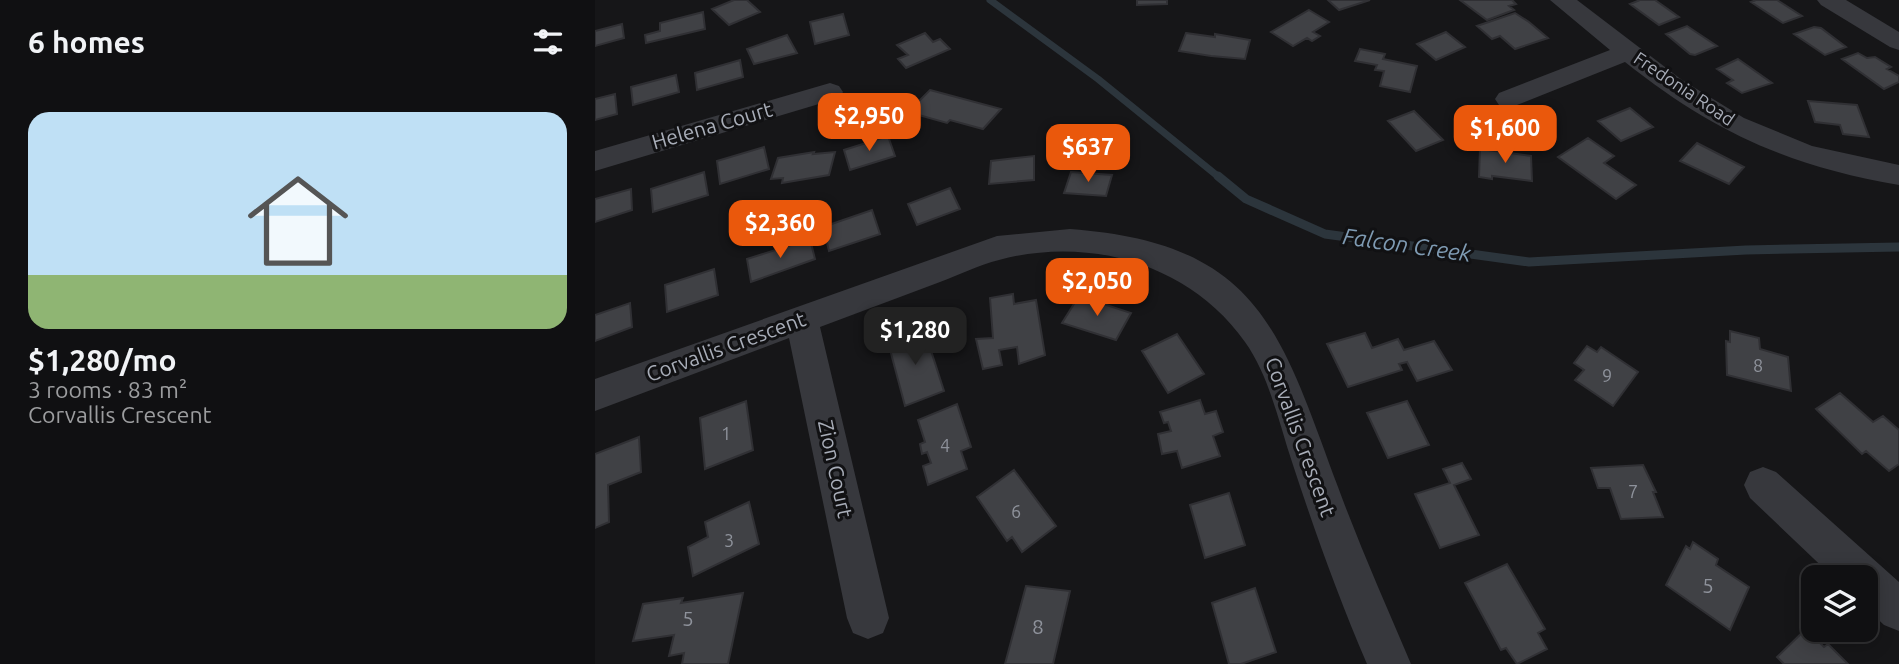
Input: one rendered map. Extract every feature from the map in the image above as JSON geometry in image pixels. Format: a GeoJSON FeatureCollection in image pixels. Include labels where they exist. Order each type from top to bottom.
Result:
{"type":"FeatureCollection","features":[{"type":"Feature","properties":{"kind":"street","name":"Fredonia Road"},"geometry":{"type":"LineString","coordinates":[[1562,0],[1695,101],[1757,135],[1828,160],[1899,175]]}},
{"type":"Feature","properties":{"kind":"street"},"geometry":{"type":"LineString","coordinates":[[1829,0],[1899,42]]}},
{"type":"Feature","properties":{"kind":"street"},"geometry":{"type":"LineString","coordinates":[[1508,99],[1629,52]]}},
{"type":"Feature","properties":{"kind":"street","name":"Helena Court"},"geometry":{"type":"LineString","coordinates":[[595,161],[830,92]]}},
{"type":"Feature","properties":{"kind":"street","name":"Corvallis Crescent"},"geometry":{"type":"LineString","coordinates":[[595,395],[972,256],[1035,241],[1098,242],[1133,247],[1178,264],[1218,289],[1244,314],[1258,333],[1276,366],[1346,563],[1389,664]]}},
{"type":"Feature","properties":{"kind":"street","name":"Zion Court"},"geometry":{"type":"LineString","coordinates":[[802,319],[868,618]]}},
{"type":"Feature","properties":{"kind":"street"},"geometry":{"type":"LineString","coordinates":[[1763,485],[1851,565]]}},
{"type":"Feature","properties":{"kind":"street"},"geometry":{"type":"LineString","coordinates":[[1878,590],[1899,610]]}},
{"type":"Feature","properties":{"kind":"building"},"geometry":{"type":"Polygon","coordinates":[[[734,0],[747,0],[760,12],[729,25],[712,9],[734,0]]]}},
{"type":"Feature","properties":{"kind":"building"},"geometry":{"type":"Polygon","coordinates":[[[1137,0],[1167,0],[1167,4],[1137,5],[1137,0]]]}},
{"type":"Feature","properties":{"kind":"building"},"geometry":{"type":"Polygon","coordinates":[[[1328,0],[1370,0],[1339,10],[1328,0]]]}},
{"type":"Feature","properties":{"kind":"building"},"geometry":{"type":"Polygon","coordinates":[[[1460,0],[1512,0],[1516,4],[1509,6],[1514,10],[1487,20],[1460,0]]]}},
{"type":"Feature","properties":{"kind":"building"},"geometry":{"type":"Polygon","coordinates":[[[1640,0],[1655,0],[1679,17],[1659,25],[1630,4],[1640,0]]]}},
{"type":"Feature","properties":{"kind":"building"},"geometry":{"type":"Polygon","coordinates":[[[1777,0],[1802,16],[1783,23],[1751,2],[1777,0]]]}},
{"type":"Feature","properties":{"kind":"building"},"geometry":{"type":"Polygon","coordinates":[[[1309,10],[1329,22],[1313,32],[1320,36],[1312,41],[1307,38],[1293,46],[1271,32],[1309,10]]]}},
{"type":"Feature","properties":{"kind":"building"},"geometry":{"type":"Polygon","coordinates":[[[703,12],[705,29],[646,43],[645,35],[660,31],[660,23],[703,12]]]}},
{"type":"Feature","properties":{"kind":"building"},"geometry":{"type":"Polygon","coordinates":[[[1515,13],[1548,38],[1515,49],[1500,36],[1492,39],[1477,26],[1515,13]]]}},
{"type":"Feature","properties":{"kind":"building"},"geometry":{"type":"Polygon","coordinates":[[[843,14],[849,35],[815,44],[810,22],[843,14]]]}},
{"type":"Feature","properties":{"kind":"building"},"geometry":{"type":"Polygon","coordinates":[[[622,24],[624,38],[595,46],[595,31],[622,24]]]}},
{"type":"Feature","properties":{"kind":"building"},"geometry":{"type":"Polygon","coordinates":[[[1687,26],[1717,46],[1695,55],[1690,54],[1666,34],[1687,26]]]}},
{"type":"Feature","properties":{"kind":"building"},"geometry":{"type":"Polygon","coordinates":[[[1814,27],[1821,28],[1846,47],[1825,55],[1794,34],[1814,27]]]}},
{"type":"Feature","properties":{"kind":"building"},"geometry":{"type":"Polygon","coordinates":[[[1446,32],[1465,47],[1436,60],[1417,44],[1446,32]]]}},
{"type":"Feature","properties":{"kind":"building"},"geometry":{"type":"Polygon","coordinates":[[[925,33],[933,42],[940,39],[950,49],[906,68],[898,59],[908,55],[897,45],[925,33]]]}},
{"type":"Feature","properties":{"kind":"building"},"geometry":{"type":"Polygon","coordinates":[[[1186,33],[1215,37],[1215,34],[1250,40],[1245,59],[1179,51],[1186,33]]]}},
{"type":"Feature","properties":{"kind":"building"},"geometry":{"type":"Polygon","coordinates":[[[787,35],[797,53],[754,64],[747,49],[787,35]]]}},
{"type":"Feature","properties":{"kind":"building"},"geometry":{"type":"Polygon","coordinates":[[[1360,49],[1385,54],[1383,59],[1417,66],[1410,92],[1380,86],[1384,71],[1375,70],[1377,65],[1355,61],[1360,49]]]}},
{"type":"Feature","properties":{"kind":"building"},"geometry":{"type":"Polygon","coordinates":[[[1858,53],[1867,58],[1875,57],[1891,67],[1887,69],[1899,76],[1899,82],[1884,89],[1842,59],[1858,53]]]}},
{"type":"Feature","properties":{"kind":"building"},"geometry":{"type":"Polygon","coordinates":[[[1738,59],[1772,83],[1742,93],[1727,83],[1733,80],[1717,69],[1738,59]]]}},
{"type":"Feature","properties":{"kind":"building"},"geometry":{"type":"Polygon","coordinates":[[[740,60],[743,77],[697,90],[695,73],[740,60]]]}},
{"type":"Feature","properties":{"kind":"building"},"geometry":{"type":"Polygon","coordinates":[[[676,75],[679,92],[633,105],[631,87],[676,75]]]}},
{"type":"Feature","properties":{"kind":"building"},"geometry":{"type":"Polygon","coordinates":[[[930,90],[1001,109],[983,129],[950,120],[947,123],[908,112],[930,90]]]}},
{"type":"Feature","properties":{"kind":"building"},"geometry":{"type":"Polygon","coordinates":[[[615,94],[617,114],[595,120],[595,99],[615,94]]]}},
{"type":"Feature","properties":{"kind":"building"},"geometry":{"type":"Polygon","coordinates":[[[1808,101],[1857,105],[1869,137],[1843,134],[1840,125],[1815,122],[1808,101]]]}},
{"type":"Feature","properties":{"kind":"building"},"geometry":{"type":"Polygon","coordinates":[[[1630,108],[1653,127],[1621,141],[1598,121],[1630,108]]]}},
{"type":"Feature","properties":{"kind":"building"},"geometry":{"type":"Polygon","coordinates":[[[1414,111],[1443,140],[1416,151],[1388,121],[1414,111]]]}},
{"type":"Feature","properties":{"kind":"building"},"geometry":{"type":"Polygon","coordinates":[[[888,136],[895,156],[850,170],[844,150],[888,136]]]}},
{"type":"Feature","properties":{"kind":"building"},"geometry":{"type":"Polygon","coordinates":[[[1588,138],[1614,156],[1604,163],[1636,185],[1616,199],[1558,157],[1588,138]]]}},
{"type":"Feature","properties":{"kind":"building"},"geometry":{"type":"Polygon","coordinates":[[[1697,143],[1744,167],[1729,184],[1680,161],[1697,143]]]}},
{"type":"Feature","properties":{"kind":"building"},"geometry":{"type":"Polygon","coordinates":[[[764,147],[769,169],[720,184],[717,161],[764,147]]]}},
{"type":"Feature","properties":{"kind":"building"},"geometry":{"type":"Polygon","coordinates":[[[1480,149],[1531,156],[1532,181],[1479,177],[1480,149]]]}},
{"type":"Feature","properties":{"kind":"building"},"geometry":{"type":"Polygon","coordinates":[[[814,152],[813,154],[835,152],[829,175],[782,183],[783,178],[771,179],[778,158],[814,152]]]}},
{"type":"Feature","properties":{"kind":"building"},"geometry":{"type":"Polygon","coordinates":[[[1034,156],[1034,180],[989,184],[991,161],[1034,156]]]}},
{"type":"Feature","properties":{"kind":"building"},"geometry":{"type":"Polygon","coordinates":[[[704,172],[708,195],[653,212],[651,189],[704,172]]]}},
{"type":"Feature","properties":{"kind":"building"},"geometry":{"type":"Polygon","coordinates":[[[1071,172],[1112,175],[1106,196],[1064,193],[1071,172]]]}},
{"type":"Feature","properties":{"kind":"building"},"geometry":{"type":"Polygon","coordinates":[[[950,188],[960,209],[917,225],[908,204],[950,188]]]}},
{"type":"Feature","properties":{"kind":"building"},"geometry":{"type":"Polygon","coordinates":[[[631,189],[632,210],[595,222],[595,199],[631,189]]]}},
{"type":"Feature","properties":{"kind":"building"},"geometry":{"type":"Polygon","coordinates":[[[872,210],[880,234],[829,251],[823,227],[872,210]]]}},
{"type":"Feature","properties":{"kind":"building"},"geometry":{"type":"Polygon","coordinates":[[[810,239],[815,259],[751,282],[747,259],[810,239]]]}},
{"type":"Feature","properties":{"kind":"building"},"geometry":{"type":"Polygon","coordinates":[[[714,269],[718,295],[667,312],[665,285],[714,269]]]}},
{"type":"Feature","properties":{"kind":"building"},"geometry":{"type":"Polygon","coordinates":[[[1013,294],[1014,304],[1036,300],[1045,355],[1019,364],[1017,347],[999,350],[1002,365],[983,369],[976,339],[993,338],[990,298],[1013,294]]]}},
{"type":"Feature","properties":{"kind":"building"},"geometry":{"type":"Polygon","coordinates":[[[1079,296],[1131,313],[1116,340],[1062,323],[1079,296]]]}},
{"type":"Feature","properties":{"kind":"building"},"geometry":{"type":"Polygon","coordinates":[[[630,303],[632,327],[595,341],[595,315],[630,303]]]}},
{"type":"Feature","properties":{"kind":"building"},"geometry":{"type":"Polygon","coordinates":[[[924,329],[944,391],[905,406],[888,342],[924,329]]]}},
{"type":"Feature","properties":{"kind":"building"},"geometry":{"type":"Polygon","coordinates":[[[1730,331],[1759,338],[1760,349],[1788,357],[1791,391],[1727,375],[1726,341],[1730,342],[1730,331]]]}},
{"type":"Feature","properties":{"kind":"building"},"geometry":{"type":"Polygon","coordinates":[[[1365,333],[1372,348],[1398,339],[1404,350],[1434,341],[1452,370],[1417,381],[1407,362],[1399,364],[1402,370],[1348,387],[1327,344],[1365,333]]]}},
{"type":"Feature","properties":{"kind":"building"},"geometry":{"type":"Polygon","coordinates":[[[1177,334],[1204,374],[1168,393],[1142,351],[1177,334]]]}},
{"type":"Feature","properties":{"kind":"building"},"geometry":{"type":"Polygon","coordinates":[[[1587,346],[1597,352],[1601,347],[1638,372],[1613,406],[1575,380],[1584,370],[1574,363],[1587,346]]]}},
{"type":"Feature","properties":{"kind":"building"},"geometry":{"type":"Polygon","coordinates":[[[1840,393],[1873,422],[1883,416],[1899,430],[1899,464],[1889,471],[1866,451],[1862,454],[1816,409],[1840,393]]]}},
{"type":"Feature","properties":{"kind":"building"},"geometry":{"type":"Polygon","coordinates":[[[1200,400],[1205,414],[1216,411],[1223,432],[1213,436],[1220,456],[1182,468],[1177,451],[1162,454],[1158,434],[1171,431],[1160,412],[1200,400]]]}},
{"type":"Feature","properties":{"kind":"building"},"geometry":{"type":"Polygon","coordinates":[[[746,401],[753,450],[705,469],[700,418],[746,401]]]}},
{"type":"Feature","properties":{"kind":"building"},"geometry":{"type":"Polygon","coordinates":[[[1407,401],[1429,445],[1388,458],[1367,413],[1407,401]]]}},
{"type":"Feature","properties":{"kind":"building"},"geometry":{"type":"Polygon","coordinates":[[[957,404],[971,447],[961,451],[967,469],[928,485],[923,466],[931,463],[927,452],[922,454],[920,444],[925,442],[918,420],[957,404]]]}},
{"type":"Feature","properties":{"kind":"building"},"geometry":{"type":"Polygon","coordinates":[[[639,437],[641,472],[608,485],[609,522],[595,528],[595,454],[639,437]]]}},
{"type":"Feature","properties":{"kind":"building"},"geometry":{"type":"Polygon","coordinates":[[[1462,463],[1471,479],[1454,485],[1479,535],[1440,548],[1415,494],[1450,483],[1443,469],[1462,463]]]}},
{"type":"Feature","properties":{"kind":"building"},"geometry":{"type":"Polygon","coordinates":[[[1643,465],[1656,492],[1653,492],[1663,517],[1621,519],[1610,488],[1598,488],[1591,468],[1643,465]]]}},
{"type":"Feature","properties":{"kind":"building"},"geometry":{"type":"Polygon","coordinates":[[[1014,470],[1056,526],[1022,552],[1012,537],[1007,541],[977,497],[1014,470]]]}},
{"type":"Feature","properties":{"kind":"building"},"geometry":{"type":"Polygon","coordinates":[[[1229,493],[1245,545],[1205,558],[1190,505],[1229,493]]]}},
{"type":"Feature","properties":{"kind":"building"},"geometry":{"type":"Polygon","coordinates":[[[749,502],[759,544],[693,576],[688,547],[708,537],[705,522],[749,502]]]}},
{"type":"Feature","properties":{"kind":"building"},"geometry":{"type":"Polygon","coordinates":[[[1693,542],[1718,559],[1716,565],[1749,587],[1730,630],[1666,585],[1686,546],[1690,549],[1693,542]]]}},
{"type":"Feature","properties":{"kind":"building"},"geometry":{"type":"Polygon","coordinates":[[[1507,564],[1545,629],[1538,633],[1547,649],[1517,664],[1506,648],[1501,650],[1465,583],[1507,564]]]}},
{"type":"Feature","properties":{"kind":"building"},"geometry":{"type":"Polygon","coordinates":[[[1026,586],[1070,591],[1053,664],[1005,664],[1026,586]]]}},
{"type":"Feature","properties":{"kind":"building"},"geometry":{"type":"Polygon","coordinates":[[[1255,588],[1276,652],[1241,664],[1229,664],[1212,603],[1255,588]]]}},
{"type":"Feature","properties":{"kind":"building"},"geometry":{"type":"Polygon","coordinates":[[[743,593],[728,664],[682,664],[684,653],[669,656],[674,635],[633,641],[643,604],[683,598],[681,603],[743,593]]]}},
{"type":"Feature","properties":{"kind":"building"},"geometry":{"type":"Polygon","coordinates":[[[1801,634],[1801,642],[1819,642],[1824,647],[1828,644],[1848,664],[1784,664],[1777,657],[1801,634]]]}},
{"type":"Feature","properties":{"kind":"waterway","name":"Falcon Creek"},"geometry":{"type":"LineString","coordinates":[[990,0],[1098,79],[1220,178]]}},
{"type":"Feature","properties":{"kind":"waterway","name":"Falcon Creek"},"geometry":{"type":"LineString","coordinates":[[1218,176],[1246,199],[1325,234],[1529,262],[1746,250],[1899,247]]}}]}
